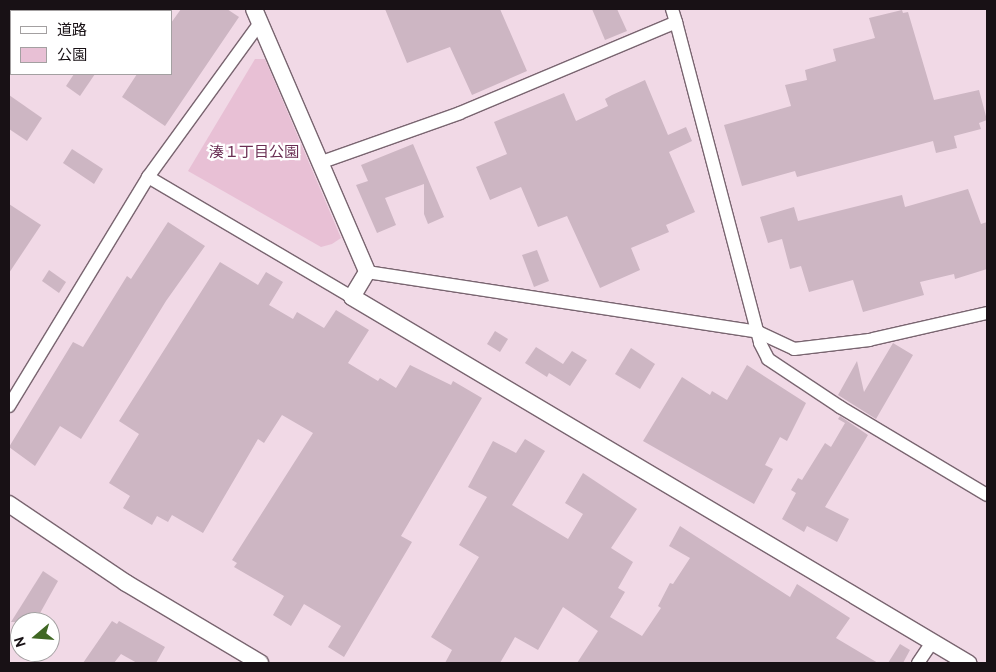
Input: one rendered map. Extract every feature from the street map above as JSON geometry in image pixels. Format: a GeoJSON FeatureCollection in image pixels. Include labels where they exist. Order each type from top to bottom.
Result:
{"type":"FeatureCollection","features":[{"type":"Feature","properties":{"kind":"street"},"geometry":{"type":"LineString","coordinates":[[672,9],[758,332],[768,359],[987,496]]}},
{"type":"Feature","properties":{"kind":"street"},"geometry":{"type":"LineString","coordinates":[[257,16],[322,162],[367,272]]}},
{"type":"Feature","properties":{"kind":"street"},"geometry":{"type":"LineString","coordinates":[[9,406],[148,177],[257,16]]}},
{"type":"Feature","properties":{"kind":"street"},"geometry":{"type":"LineString","coordinates":[[322,162],[460,113],[676,22]]}},
{"type":"Feature","properties":{"kind":"street"},"geometry":{"type":"LineString","coordinates":[[148,177],[968,663]]}},
{"type":"Feature","properties":{"kind":"street"},"geometry":{"type":"LineString","coordinates":[[367,272],[758,332],[794,349],[869,340],[987,313]]}},
{"type":"Feature","properties":{"kind":"street"},"geometry":{"type":"LineString","coordinates":[[352,297],[367,272]]}},
{"type":"Feature","properties":{"kind":"street"},"geometry":{"type":"LineString","coordinates":[[9,504],[126,583],[260,663]]}},
{"type":"Feature","properties":{"kind":"street"},"geometry":{"type":"LineString","coordinates":[[918,663],[932,642]]}},
{"type":"Feature","properties":{"kind":"green space","name":"湊１丁目公園"},"geometry":{"type":"Polygon","coordinates":[[[255,59],[265,59],[341,238],[332,244],[321,247],[188,171],[255,59]]]}},
{"type":"Feature","properties":{"kind":"building"},"geometry":{"type":"Polygon","coordinates":[[[181,9],[227,9],[239,17],[165,126],[122,97],[136,75],[172,75],[172,22],[181,9]]]}},
{"type":"Feature","properties":{"kind":"building"},"geometry":{"type":"Polygon","coordinates":[[[385,9],[500,9],[527,71],[472,95],[450,47],[407,63],[385,9]]]}},
{"type":"Feature","properties":{"kind":"building"},"geometry":{"type":"Polygon","coordinates":[[[592,9],[617,9],[627,31],[605,40],[592,9]]]}},
{"type":"Feature","properties":{"kind":"building"},"geometry":{"type":"Polygon","coordinates":[[[902,10],[903,13],[908,12],[934,100],[979,90],[987,120],[979,123],[981,129],[954,136],[957,148],[936,153],[933,141],[797,177],[795,171],[742,186],[724,125],[791,106],[785,85],[807,80],[805,70],[836,61],[833,49],[875,38],[869,18],[902,10]]]}},
{"type":"Feature","properties":{"kind":"building"},"geometry":{"type":"Polygon","coordinates":[[[73,75],[94,75],[80,96],[66,86],[73,75]]]}},
{"type":"Feature","properties":{"kind":"building"},"geometry":{"type":"Polygon","coordinates":[[[645,80],[668,135],[686,127],[692,141],[669,152],[695,212],[666,225],[669,232],[631,248],[640,270],[600,288],[567,216],[538,227],[521,187],[490,200],[476,167],[507,154],[494,122],[564,93],[576,121],[608,106],[605,99],[645,80]]]}},
{"type":"Feature","properties":{"kind":"building"},"geometry":{"type":"Polygon","coordinates":[[[9,95],[42,118],[27,141],[9,129],[9,95]]]}},
{"type":"Feature","properties":{"kind":"building"},"geometry":{"type":"Polygon","coordinates":[[[413,144],[444,217],[428,224],[424,214],[424,184],[385,198],[396,225],[377,233],[356,185],[368,181],[361,165],[413,144]]]}},
{"type":"Feature","properties":{"kind":"building"},"geometry":{"type":"Polygon","coordinates":[[[72,149],[103,169],[94,184],[63,163],[72,149]]]}},
{"type":"Feature","properties":{"kind":"building"},"geometry":{"type":"Polygon","coordinates":[[[968,189],[981,224],[987,222],[987,269],[955,279],[954,274],[920,282],[924,295],[863,312],[853,280],[809,292],[801,266],[790,269],[782,239],[768,243],[760,217],[794,207],[798,221],[902,195],[905,207],[968,189]]]}},
{"type":"Feature","properties":{"kind":"building"},"geometry":{"type":"Polygon","coordinates":[[[9,204],[41,225],[9,273],[9,204]]]}},
{"type":"Feature","properties":{"kind":"building"},"geometry":{"type":"Polygon","coordinates":[[[168,222],[205,246],[166,301],[81,439],[60,426],[35,466],[9,447],[73,342],[83,347],[127,276],[131,279],[168,222]]]}},
{"type":"Feature","properties":{"kind":"building"},"geometry":{"type":"Polygon","coordinates":[[[537,250],[549,281],[534,287],[522,255],[537,250]]]}},
{"type":"Feature","properties":{"kind":"building"},"geometry":{"type":"Polygon","coordinates":[[[220,262],[258,285],[266,272],[283,282],[269,305],[293,319],[297,312],[324,328],[336,310],[369,330],[348,363],[378,381],[380,378],[396,388],[410,365],[451,385],[453,381],[482,398],[401,536],[412,542],[344,657],[328,647],[341,626],[304,604],[291,626],[273,615],[284,596],[234,567],[237,563],[232,560],[313,433],[282,415],[264,443],[258,439],[203,533],[172,515],[168,522],[157,516],[152,525],[123,508],[130,496],[109,483],[139,434],[119,421],[220,262]]]}},
{"type":"Feature","properties":{"kind":"building"},"geometry":{"type":"Polygon","coordinates":[[[49,270],[66,282],[59,293],[42,281],[49,270]]]}},
{"type":"Feature","properties":{"kind":"building"},"geometry":{"type":"Polygon","coordinates":[[[495,331],[508,339],[500,352],[487,344],[495,331]]]}},
{"type":"Feature","properties":{"kind":"building"},"geometry":{"type":"Polygon","coordinates":[[[893,343],[913,355],[876,419],[838,395],[857,361],[864,392],[893,343]]]}},
{"type":"Feature","properties":{"kind":"building"},"geometry":{"type":"Polygon","coordinates":[[[536,347],[563,364],[572,351],[587,360],[570,386],[549,373],[547,377],[525,363],[536,347]]]}},
{"type":"Feature","properties":{"kind":"building"},"geometry":{"type":"Polygon","coordinates":[[[631,348],[655,364],[640,389],[615,374],[631,348]]]}},
{"type":"Feature","properties":{"kind":"building"},"geometry":{"type":"Polygon","coordinates":[[[747,365],[806,403],[787,441],[780,437],[765,465],[773,469],[754,504],[643,441],[682,377],[710,395],[712,391],[727,400],[747,365]]]}},
{"type":"Feature","properties":{"kind":"building"},"geometry":{"type":"Polygon","coordinates":[[[840,416],[868,435],[825,507],[849,519],[837,542],[807,526],[804,532],[782,519],[796,493],[791,490],[798,478],[802,480],[825,443],[831,447],[845,423],[838,419],[840,416]]]}},
{"type":"Feature","properties":{"kind":"building"},"geometry":{"type":"Polygon","coordinates":[[[525,439],[545,451],[512,505],[568,539],[583,514],[565,503],[583,473],[637,509],[611,548],[633,562],[618,588],[625,592],[610,617],[642,636],[661,608],[658,606],[670,583],[673,584],[690,558],[669,546],[680,526],[790,597],[797,584],[850,618],[836,638],[878,663],[577,663],[598,631],[563,607],[538,650],[515,637],[500,663],[445,663],[452,650],[431,637],[479,557],[459,545],[487,497],[468,487],[493,441],[516,453],[525,439]]]}},
{"type":"Feature","properties":{"kind":"building"},"geometry":{"type":"Polygon","coordinates":[[[43,571],[58,581],[41,612],[17,612],[43,571]]]}},
{"type":"Feature","properties":{"kind":"building"},"geometry":{"type":"Polygon","coordinates":[[[112,621],[117,624],[119,621],[165,647],[156,663],[137,663],[121,654],[114,663],[83,663],[112,621]]]}},
{"type":"Feature","properties":{"kind":"building"},"geometry":{"type":"Polygon","coordinates":[[[900,644],[910,650],[903,663],[888,663],[900,644]]]}}]}
